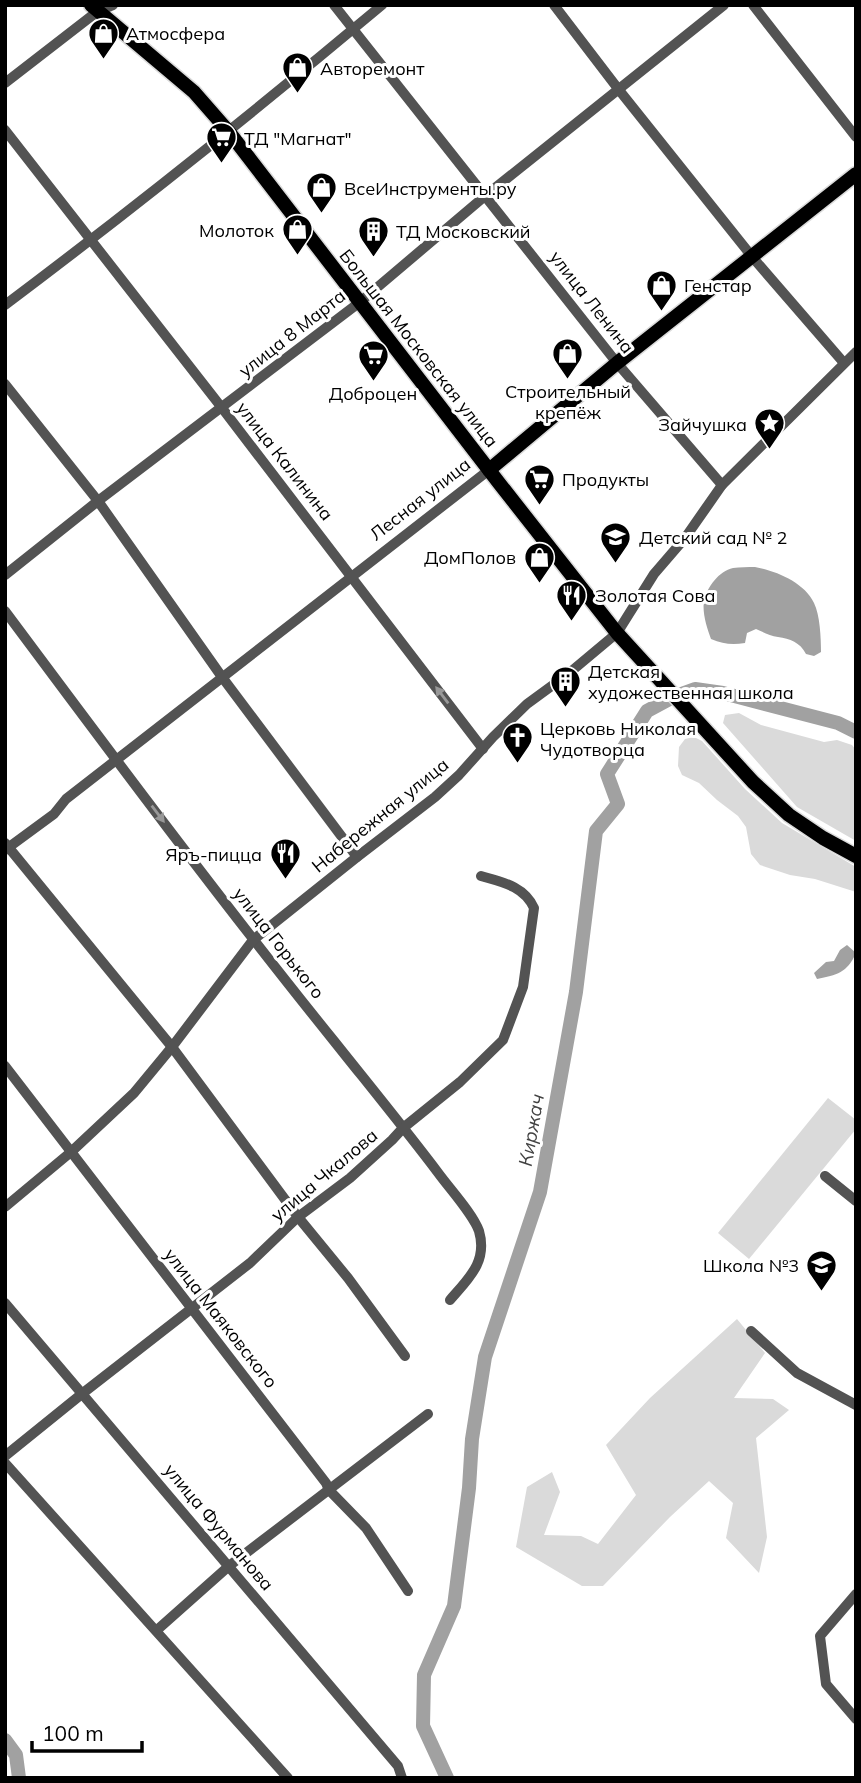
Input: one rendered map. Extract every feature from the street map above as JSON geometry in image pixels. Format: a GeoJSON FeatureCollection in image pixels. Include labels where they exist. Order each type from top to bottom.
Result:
{"type":"FeatureCollection","features":[{"type":"Feature","properties":{"kind":"main road","name":"Большая Московская улица"},"geometry":{"type":"LineString","coordinates":[[94,8],[194,92],[229,132],[617,633],[753,782],[789,815],[822,838],[856,856]]}},
{"type":"Feature","properties":{"kind":"main road","name":"Лесная улица"},"geometry":{"type":"LineString","coordinates":[[489,470],[617,363],[856,174]]}},
{"type":"Feature","properties":{"kind":"street"},"geometry":{"type":"LineString","coordinates":[[5,83],[94,8],[113,5]]}},
{"type":"Feature","properties":{"kind":"street","name":"улица Ленина"},"geometry":{"type":"LineString","coordinates":[[334,5],[617,363],[722,485]]}},
{"type":"Feature","properties":{"kind":"street"},"geometry":{"type":"LineString","coordinates":[[5,305],[229,132],[382,5]]}},
{"type":"Feature","properties":{"kind":"street"},"geometry":{"type":"LineString","coordinates":[[554,5],[752,256],[845,363]]}},
{"type":"Feature","properties":{"kind":"street","name":"улица 8 Марта"},"geometry":{"type":"LineString","coordinates":[[5,575],[360,302],[485,196],[724,5]]}},
{"type":"Feature","properties":{"kind":"street"},"geometry":{"type":"LineString","coordinates":[[753,5],[856,137]]}},
{"type":"Feature","properties":{"kind":"street","name":"улица Калинина"},"geometry":{"type":"LineString","coordinates":[[5,130],[483,749]]}},
{"type":"Feature","properties":{"kind":"street","name":"Набережная улица"},"geometry":{"type":"LineString","coordinates":[[5,1207],[71,1152],[134,1093],[253,940],[435,797],[527,705],[617,633],[654,574],[685,538],[722,485],[856,352]]}},
{"type":"Feature","properties":{"kind":"street"},"geometry":{"type":"LineString","coordinates":[[5,384],[98,501],[222,677],[357,857]]}},
{"type":"Feature","properties":{"kind":"street","name":"Лесная улица"},"geometry":{"type":"LineString","coordinates":[[6,847],[54,814],[66,799],[489,470]]}},
{"type":"Feature","properties":{"kind":"street","name":"улица Горького"},"geometry":{"type":"LineString","coordinates":[[5,611],[253,940],[403,1128],[478,1229],[480,1260],[450,1300]]}},
{"type":"Feature","properties":{"kind":"street"},"geometry":{"type":"LineString","coordinates":[[6,847],[172,1047],[405,1356]]}},
{"type":"Feature","properties":{"kind":"street","name":"улица Чкалова"},"geometry":{"type":"LineString","coordinates":[[5,1456],[250,1263],[298,1217],[351,1178],[403,1128],[460,1082],[503,1040],[523,987],[534,908],[523,892],[511,885],[481,876]]}},
{"type":"Feature","properties":{"kind":"street","name":"улица Маяковского"},"geometry":{"type":"LineString","coordinates":[[5,1066],[329,1490],[366,1528],[408,1591]]}},
{"type":"Feature","properties":{"kind":"street"},"geometry":{"type":"LineString","coordinates":[[825,1176],[856,1200]]}},
{"type":"Feature","properties":{"kind":"street","name":"улица Фурманова"},"geometry":{"type":"LineString","coordinates":[[5,1303],[398,1766],[402,1778]]}},
{"type":"Feature","properties":{"kind":"street"},"geometry":{"type":"LineString","coordinates":[[751,1331],[797,1373],[855,1402]]}},
{"type":"Feature","properties":{"kind":"street"},"geometry":{"type":"LineString","coordinates":[[157,1630],[229,1566],[428,1414]]}},
{"type":"Feature","properties":{"kind":"street"},"geometry":{"type":"LineString","coordinates":[[5,1463],[286,1777]]}},
{"type":"Feature","properties":{"kind":"street"},"geometry":{"type":"LineString","coordinates":[[856,1594],[820,1636],[826,1684],[856,1719]]}},
{"type":"Feature","properties":{"kind":"street"},"geometry":{"type":"LineString","coordinates":[[846,1605],[856,1613]]}},
{"type":"Feature","properties":{"kind":"shaded area"},"geometry":{"type":"Polygon","coordinates":[[[755,567],[772,571],[804,589],[818,614],[821,652],[814,656],[806,654],[794,642],[756,629],[747,633],[745,643],[728,644],[711,639],[704,606],[711,585],[718,576],[728,570],[755,567]]]}},
{"type":"Feature","properties":{"kind":"shaded area"},"geometry":{"type":"Polygon","coordinates":[[[739,713],[761,725],[824,742],[837,740],[852,745],[856,750],[856,841],[797,807],[723,723],[725,715],[739,713]]]}},
{"type":"Feature","properties":{"kind":"shaded area"},"geometry":{"type":"Polygon","coordinates":[[[694,737],[702,741],[745,789],[782,823],[856,867],[856,892],[760,865],[751,854],[746,827],[738,816],[699,783],[682,775],[678,766],[679,747],[685,739],[694,737]]]}},
{"type":"Feature","properties":{"kind":"shaded area"},"geometry":{"type":"Polygon","coordinates":[[[847,945],[856,953],[849,965],[836,974],[817,979],[814,973],[826,962],[834,961],[840,950],[847,945]]]}},
{"type":"Feature","properties":{"kind":"shaded area"},"geometry":{"type":"Polygon","coordinates":[[[828,1098],[856,1120],[856,1129],[749,1259],[718,1233],[828,1098]]]}},
{"type":"Feature","properties":{"kind":"shaded area"},"geometry":{"type":"Polygon","coordinates":[[[737,1319],[765,1353],[734,1398],[773,1399],[789,1410],[756,1438],[767,1537],[759,1573],[726,1538],[733,1503],[709,1481],[603,1586],[582,1586],[516,1547],[527,1487],[552,1472],[560,1492],[544,1535],[581,1536],[598,1544],[636,1495],[606,1445],[650,1398],[737,1319]]]}},
{"type":"Feature","properties":{"kind":"waterway","name":"Киржач"},"geometry":{"type":"LineString","coordinates":[[447,1778],[423,1726],[424,1675],[454,1606],[469,1488],[472,1439],[485,1357],[540,1192],[576,992],[596,831],[618,804],[607,774],[647,711],[695,689],[723,693],[838,723],[856,732]]}},
{"type":"Feature","properties":{"kind":"waterway","name":"Киржач"},"geometry":{"type":"LineString","coordinates":[[5,1740],[16,1755],[19,1778]]}},
{"type":"Feature","properties":{"kind":"place","name":"Атмосфера"},"geometry":{"type":"Point","coordinates":[103,60]}},
{"type":"Feature","properties":{"kind":"place","name":"Авторемонт"},"geometry":{"type":"Point","coordinates":[297,95]}},
{"type":"Feature","properties":{"kind":"place","name":"ТД \"Магнат\""},"geometry":{"type":"Point","coordinates":[221,165]}},
{"type":"Feature","properties":{"kind":"place","name":"ВсеИнструменты.ру"},"geometry":{"type":"Point","coordinates":[321,215]}},
{"type":"Feature","properties":{"kind":"place","name":"Молоток"},"geometry":{"type":"Point","coordinates":[297,257]}},
{"type":"Feature","properties":{"kind":"place","name":"ТД Московский"},"geometry":{"type":"Point","coordinates":[373,258]}},
{"type":"Feature","properties":{"kind":"place","name":"Генстар"},"geometry":{"type":"Point","coordinates":[661,312]}},
{"type":"Feature","properties":{"kind":"place","name":"Строительный крепёж"},"geometry":{"type":"Point","coordinates":[568,380]}},
{"type":"Feature","properties":{"kind":"place","name":"Доброцен"},"geometry":{"type":"Point","coordinates":[373,382]}},
{"type":"Feature","properties":{"kind":"place","name":"Зайчушка"},"geometry":{"type":"Point","coordinates":[770,451]}},
{"type":"Feature","properties":{"kind":"place","name":"Продукты"},"geometry":{"type":"Point","coordinates":[539,506]}},
{"type":"Feature","properties":{"kind":"place","name":"Детский сад № 2"},"geometry":{"type":"Point","coordinates":[616,564]}},
{"type":"Feature","properties":{"kind":"place","name":"ДомПолов"},"geometry":{"type":"Point","coordinates":[539,584]}},
{"type":"Feature","properties":{"kind":"place","name":"Золотая Сова"},"geometry":{"type":"Point","coordinates":[572,622]}},
{"type":"Feature","properties":{"kind":"place","name":"Детская художественная школа"},"geometry":{"type":"Point","coordinates":[565,708]}},
{"type":"Feature","properties":{"kind":"place","name":"Церковь Николая Чудотворца"},"geometry":{"type":"Point","coordinates":[517,765]}},
{"type":"Feature","properties":{"kind":"place","name":"Яръ-пицца"},"geometry":{"type":"Point","coordinates":[285,881]}},
{"type":"Feature","properties":{"kind":"place","name":"Школа №3"},"geometry":{"type":"Point","coordinates":[822,1292]}}]}
